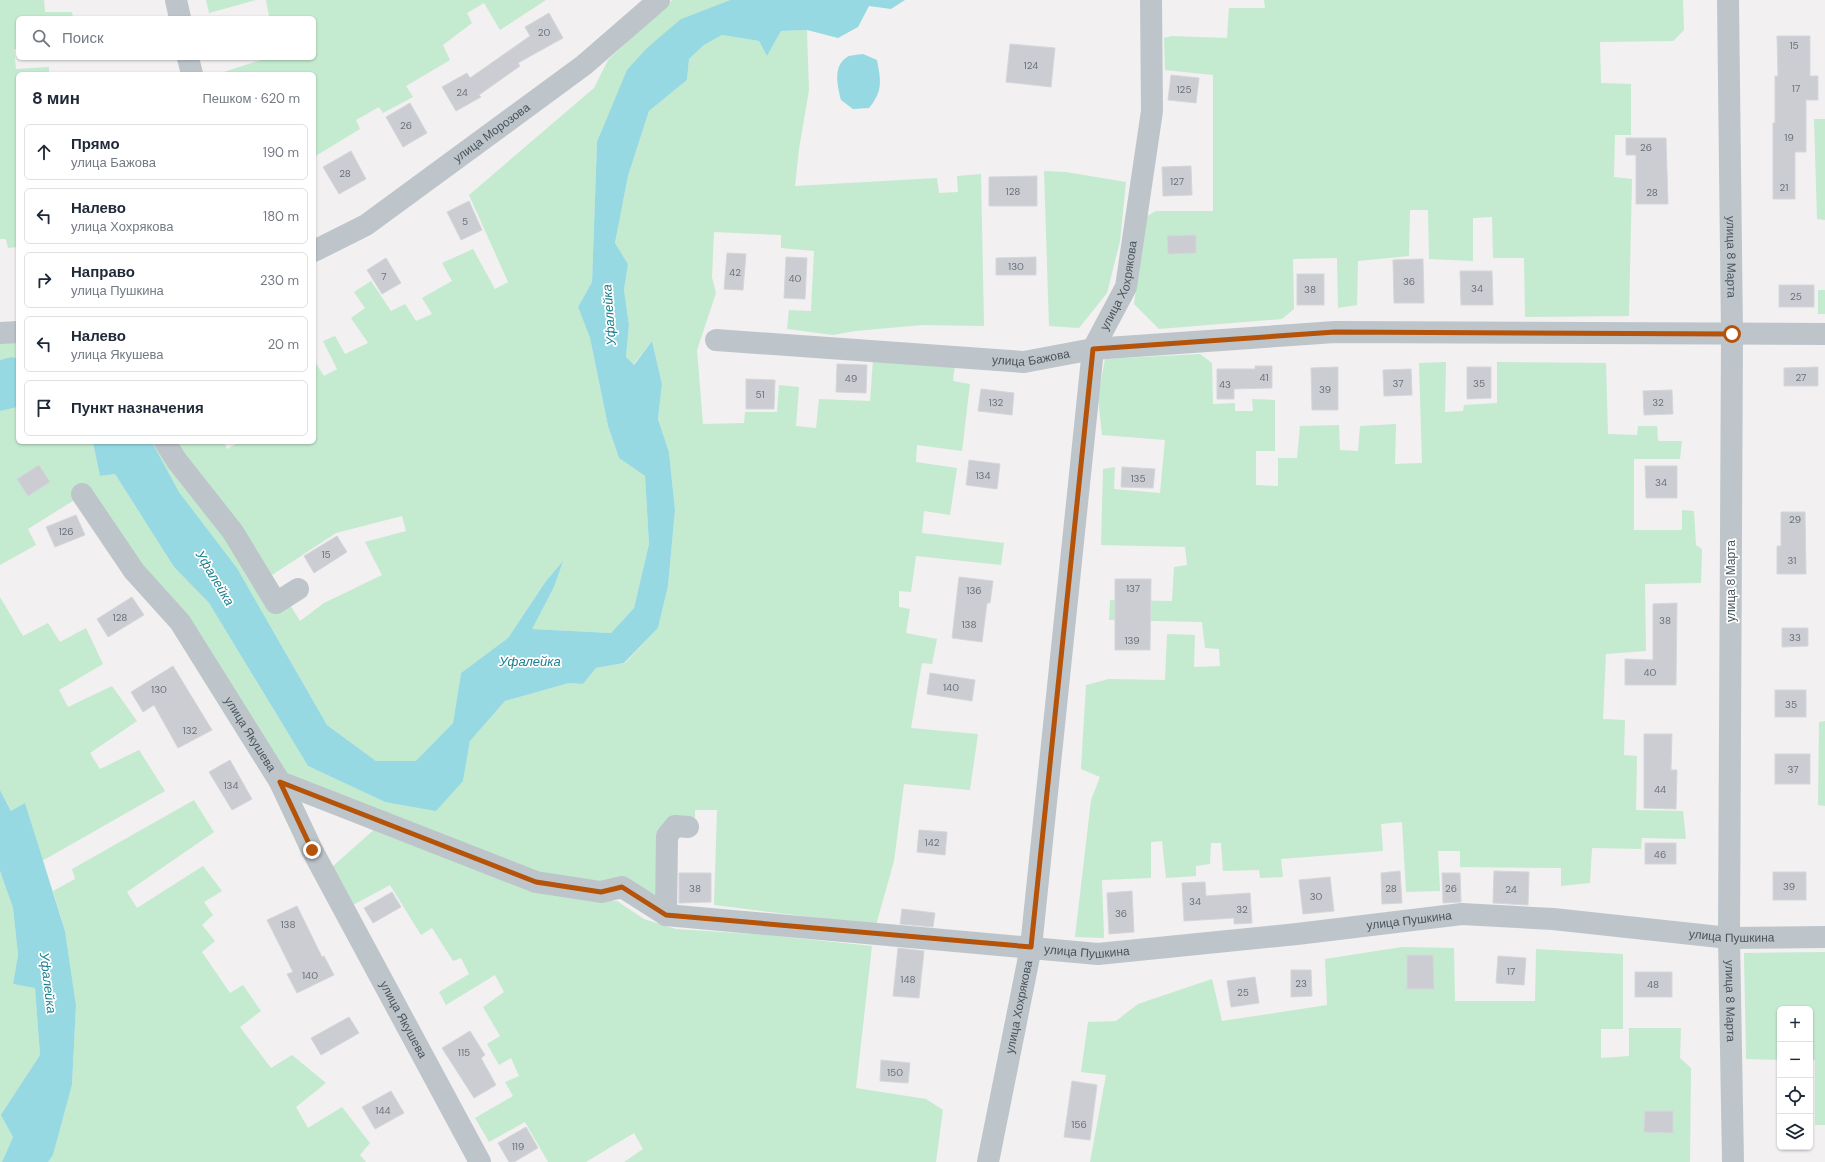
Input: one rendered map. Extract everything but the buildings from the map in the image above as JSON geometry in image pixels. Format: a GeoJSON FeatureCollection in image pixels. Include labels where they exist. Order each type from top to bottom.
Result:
{"type":"FeatureCollection","features":[{"type":"Feature","properties":{"kind":"street"},"geometry":{"type":"LineString","coordinates":[[176,0],[180,16]]}},
{"type":"Feature","properties":{"kind":"street","name":"улица Морозова"},"geometry":{"type":"LineString","coordinates":[[316,251],[372,221],[584,65],[659,0]]}},
{"type":"Feature","properties":{"kind":"street","name":"улица Хохрякова"},"geometry":{"type":"LineString","coordinates":[[988,1162],[1031,947],[1093,349],[1126,287],[1152,111],[1151,0]]}},
{"type":"Feature","properties":{"kind":"street","name":"улица 8 Марта"},"geometry":{"type":"LineString","coordinates":[[1728,0],[1732,334],[1729,938],[1733,1162]]}},
{"type":"Feature","properties":{"kind":"street"},"geometry":{"type":"LineString","coordinates":[[188,60],[192,72]]}},
{"type":"Feature","properties":{"kind":"street"},"geometry":{"type":"LineString","coordinates":[[0,333],[16,332]]}},
{"type":"Feature","properties":{"kind":"street","name":"улица Бажова"},"geometry":{"type":"LineString","coordinates":[[716,340],[1024,362],[1093,349],[1335,332],[1825,334]]}},
{"type":"Feature","properties":{"kind":"street"},"geometry":{"type":"LineString","coordinates":[[167,444],[177,461],[233,532],[276,602],[298,589]]}},
{"type":"Feature","properties":{"kind":"street","name":"улица Якушева"},"geometry":{"type":"LineString","coordinates":[[82,494],[134,571],[180,622],[280,782],[312,850],[480,1162]]}},
{"type":"Feature","properties":{"kind":"street","name":"улица Пушкина"},"geometry":{"type":"LineString","coordinates":[[280,782],[536,882],[601,892],[622,887],[666,915],[1098,954],[1297,934],[1462,914],[1553,919],[1729,938],[1825,937]]}},
{"type":"Feature","properties":{"kind":"street"},"geometry":{"type":"LineString","coordinates":[[666,915],[667,836],[675,826],[688,827]]}},
{"type":"Feature","properties":{"kind":"green space"},"geometry":{"type":"Polygon","coordinates":[[[0,0],[44,0],[45,12],[72,12],[73,16],[16,16],[16,49],[14,49],[16,69],[49,67],[49,72],[16,72],[16,247],[8,248],[6,239],[0,239],[0,0]]]}},
{"type":"Feature","properties":{"kind":"green space"},"geometry":{"type":"Polygon","coordinates":[[[206,0],[256,0],[209,13],[206,0]]]}},
{"type":"Feature","properties":{"kind":"green space"},"geometry":{"type":"Polygon","coordinates":[[[266,0],[546,0],[500,30],[484,3],[467,13],[472,23],[443,45],[450,60],[406,86],[413,97],[383,113],[379,107],[356,120],[360,129],[316,156],[316,72],[224,72],[261,60],[316,60],[316,16],[269,16],[266,0]]]}},
{"type":"Feature","properties":{"kind":"green space"},"geometry":{"type":"Polygon","coordinates":[[[672,0],[730,0],[681,19],[597,142],[592,282],[578,307],[590,338],[608,426],[619,458],[645,476],[649,544],[634,608],[611,633],[531,629],[554,587],[562,562],[546,581],[508,638],[461,673],[453,723],[416,762],[376,761],[327,725],[237,568],[179,492],[153,444],[225,444],[227,449],[236,444],[316,444],[316,363],[324,376],[337,369],[323,341],[335,336],[345,354],[368,343],[351,318],[365,308],[354,292],[371,281],[391,311],[405,304],[416,321],[432,314],[422,298],[452,281],[442,263],[473,249],[495,289],[508,282],[469,195],[594,88],[608,60],[672,0]],[[402,516],[336,533],[272,575],[300,621],[324,603],[382,575],[365,542],[406,531],[402,516]]]}},
{"type":"Feature","properties":{"kind":"green space"},"geometry":{"type":"Polygon","coordinates":[[[1264,0],[1683,0],[1684,30],[1673,41],[1600,42],[1601,83],[1631,84],[1631,135],[1615,135],[1614,177],[1632,179],[1629,316],[1525,317],[1524,258],[1493,258],[1492,217],[1473,218],[1473,261],[1429,259],[1428,210],[1410,210],[1409,256],[1358,261],[1357,305],[1338,308],[1337,258],[1293,259],[1294,309],[1282,319],[1159,329],[1134,304],[1147,216],[1156,211],[1213,211],[1213,75],[1165,70],[1164,38],[1172,36],[1227,38],[1229,8],[1265,8],[1264,0]]]}},
{"type":"Feature","properties":{"kind":"green space"},"geometry":{"type":"Polygon","coordinates":[[[807,30],[809,90],[799,149],[795,186],[937,178],[939,193],[958,192],[957,176],[981,174],[984,326],[922,325],[855,331],[833,335],[787,329],[789,310],[811,311],[814,251],[781,248],[781,235],[714,232],[712,277],[716,293],[697,350],[703,424],[744,423],[745,412],[777,412],[779,385],[799,387],[796,426],[816,428],[819,399],[870,401],[873,360],[955,364],[953,381],[970,384],[962,451],[917,445],[916,462],[957,468],[950,515],[924,511],[922,533],[1004,543],[1001,565],[916,556],[911,592],[899,591],[899,607],[910,609],[906,633],[937,639],[932,664],[922,663],[911,728],[978,734],[970,790],[904,784],[894,861],[876,925],[714,905],[717,810],[695,810],[695,834],[676,835],[674,904],[600,885],[534,873],[286,775],[142,566],[92,489],[28,529],[36,545],[0,565],[0,411],[16,407],[16,444],[93,444],[100,476],[115,474],[174,567],[209,603],[308,766],[385,802],[463,781],[470,741],[505,701],[569,683],[583,684],[596,668],[625,663],[658,628],[668,586],[675,510],[669,452],[658,419],[662,384],[652,341],[633,365],[626,357],[629,325],[624,290],[628,264],[615,243],[628,176],[649,111],[687,80],[689,59],[704,45],[722,35],[759,41],[767,56],[781,31],[807,30]]]}},
{"type":"Feature","properties":{"kind":"green space"},"geometry":{"type":"Polygon","coordinates":[[[1814,119],[1825,119],[1825,220],[1817,219],[1814,119]]]}},
{"type":"Feature","properties":{"kind":"green space"},"geometry":{"type":"Polygon","coordinates":[[[1044,171],[1066,172],[1126,182],[1120,241],[1107,293],[1079,328],[1049,326],[1044,171]]]}},
{"type":"Feature","properties":{"kind":"green space"},"geometry":{"type":"Polygon","coordinates":[[[1818,290],[1825,290],[1825,314],[1818,314],[1818,290]]]}},
{"type":"Feature","properties":{"kind":"green space"},"geometry":{"type":"Polygon","coordinates":[[[16,341],[16,358],[11,357],[0,360],[0,342],[16,341]]]}},
{"type":"Feature","properties":{"kind":"green space"},"geometry":{"type":"Polygon","coordinates":[[[1200,354],[1212,363],[1213,404],[1235,403],[1235,411],[1253,411],[1252,399],[1275,400],[1275,451],[1256,451],[1256,485],[1278,486],[1278,458],[1297,458],[1300,426],[1339,425],[1340,450],[1358,451],[1360,426],[1396,424],[1395,464],[1422,463],[1419,363],[1446,362],[1445,412],[1463,411],[1464,405],[1497,403],[1497,362],[1606,363],[1608,434],[1637,435],[1638,426],[1657,426],[1658,441],[1682,441],[1680,459],[1634,459],[1634,530],[1682,530],[1682,510],[1694,511],[1696,545],[1702,549],[1701,583],[1645,584],[1646,651],[1606,654],[1603,719],[1625,720],[1624,755],[1637,756],[1636,810],[1683,811],[1686,839],[1642,838],[1641,849],[1592,848],[1590,883],[1561,886],[1561,868],[1460,867],[1460,851],[1438,851],[1440,891],[1406,892],[1402,822],[1381,824],[1383,851],[1281,859],[1283,877],[1260,878],[1259,870],[1223,871],[1221,843],[1211,843],[1210,864],[1196,866],[1196,876],[1166,878],[1162,841],[1151,842],[1151,878],[1102,880],[1104,938],[1075,937],[1091,800],[1100,777],[1081,769],[1086,685],[1109,679],[1165,680],[1167,634],[1195,635],[1194,667],[1220,666],[1219,649],[1205,648],[1202,622],[1109,620],[1110,600],[1172,601],[1174,567],[1187,565],[1185,547],[1101,545],[1103,469],[1115,467],[1114,489],[1160,493],[1165,440],[1102,435],[1098,397],[1105,359],[1200,354]]]}},
{"type":"Feature","properties":{"kind":"green space"},"geometry":{"type":"Polygon","coordinates":[[[0,597],[23,636],[48,623],[60,642],[86,628],[103,664],[59,690],[68,707],[112,686],[137,721],[90,753],[100,769],[139,750],[165,791],[42,861],[25,803],[12,812],[0,790],[0,597]]]}},
{"type":"Feature","properties":{"kind":"green space"},"geometry":{"type":"Polygon","coordinates":[[[1825,721],[1825,806],[1818,805],[1819,722],[1825,721]]]}},
{"type":"Feature","properties":{"kind":"green space"},"geometry":{"type":"Polygon","coordinates":[[[194,800],[214,832],[127,892],[137,908],[203,866],[222,891],[204,902],[213,915],[202,925],[215,941],[202,952],[230,993],[243,985],[261,1011],[240,1027],[271,1068],[292,1055],[326,1083],[296,1107],[308,1128],[342,1107],[370,1143],[360,1155],[366,1162],[48,1162],[53,1155],[72,1085],[76,1005],[65,931],[53,891],[75,879],[72,869],[194,800]]]}},
{"type":"Feature","properties":{"kind":"green space"},"geometry":{"type":"Polygon","coordinates":[[[377,827],[593,901],[617,901],[644,919],[676,929],[767,935],[872,946],[856,1088],[926,1099],[943,1110],[936,1162],[624,1162],[643,1149],[634,1133],[586,1162],[548,1162],[525,1122],[489,1142],[475,1118],[513,1096],[505,1082],[519,1076],[511,1058],[499,1065],[487,1044],[500,1036],[483,1007],[504,992],[495,975],[446,1005],[439,992],[469,974],[461,958],[453,961],[432,928],[421,935],[390,885],[353,905],[332,867],[377,827]]]}},
{"type":"Feature","properties":{"kind":"green space"},"geometry":{"type":"Polygon","coordinates":[[[0,871],[13,908],[18,955],[13,984],[35,987],[40,1055],[2,1115],[13,1137],[2,1162],[0,1162],[0,871]]]}},
{"type":"Feature","properties":{"kind":"green space"},"geometry":{"type":"Polygon","coordinates":[[[1402,947],[1454,948],[1455,1001],[1535,1001],[1536,949],[1623,954],[1623,1029],[1601,1029],[1601,1058],[1629,1056],[1629,1028],[1681,1028],[1680,1058],[1691,1068],[1690,1162],[1090,1162],[1106,1075],[1081,1072],[1088,1022],[1116,1021],[1138,1004],[1212,979],[1222,1021],[1327,1005],[1325,959],[1402,947]]]}},
{"type":"Feature","properties":{"kind":"green space"},"geometry":{"type":"Polygon","coordinates":[[[1825,952],[1825,1125],[1815,1125],[1813,1006],[1777,1006],[1777,1060],[1746,1059],[1744,953],[1825,952]]]}},
{"type":"Feature","properties":{"kind":"water","name":"Уфалейка"},"geometry":{"type":"Polygon","coordinates":[[[730,0],[905,0],[891,9],[869,6],[858,27],[838,38],[807,30],[781,31],[767,56],[759,41],[722,35],[704,45],[689,59],[687,80],[649,111],[628,176],[615,243],[628,264],[624,290],[629,325],[626,357],[634,365],[652,341],[662,384],[658,419],[669,452],[675,510],[668,586],[658,628],[624,663],[596,668],[583,684],[569,683],[505,701],[470,741],[463,781],[436,811],[385,802],[308,766],[209,603],[174,567],[115,474],[100,476],[93,444],[153,444],[179,492],[237,568],[327,725],[376,761],[416,761],[453,723],[461,673],[508,638],[546,581],[563,561],[554,587],[532,629],[611,633],[634,608],[649,544],[645,476],[619,458],[608,426],[590,338],[578,307],[592,282],[597,142],[627,70],[647,48],[681,19],[730,0]]]}},
{"type":"Feature","properties":{"kind":"water"},"geometry":{"type":"Polygon","coordinates":[[[863,54],[877,60],[880,86],[874,102],[869,108],[853,109],[841,100],[837,77],[839,66],[847,57],[863,54]]]}},
{"type":"Feature","properties":{"kind":"water"},"geometry":{"type":"Polygon","coordinates":[[[11,357],[16,358],[16,407],[0,411],[0,360],[11,357]]]}},
{"type":"Feature","properties":{"kind":"water","name":"Уфалейка"},"geometry":{"type":"Polygon","coordinates":[[[0,790],[11,811],[25,803],[65,931],[76,1005],[72,1085],[53,1155],[48,1162],[2,1162],[13,1137],[1,1115],[40,1055],[35,988],[13,984],[18,955],[13,908],[0,871],[0,790]]]}},
{"type":"Feature","properties":{"kind":"route"},"geometry":{"type":"LineString","coordinates":[[312,850],[280,782],[536,882],[601,892],[622,887],[666,915],[1031,947],[1093,349],[1335,332],[1732,334]]}}]}
